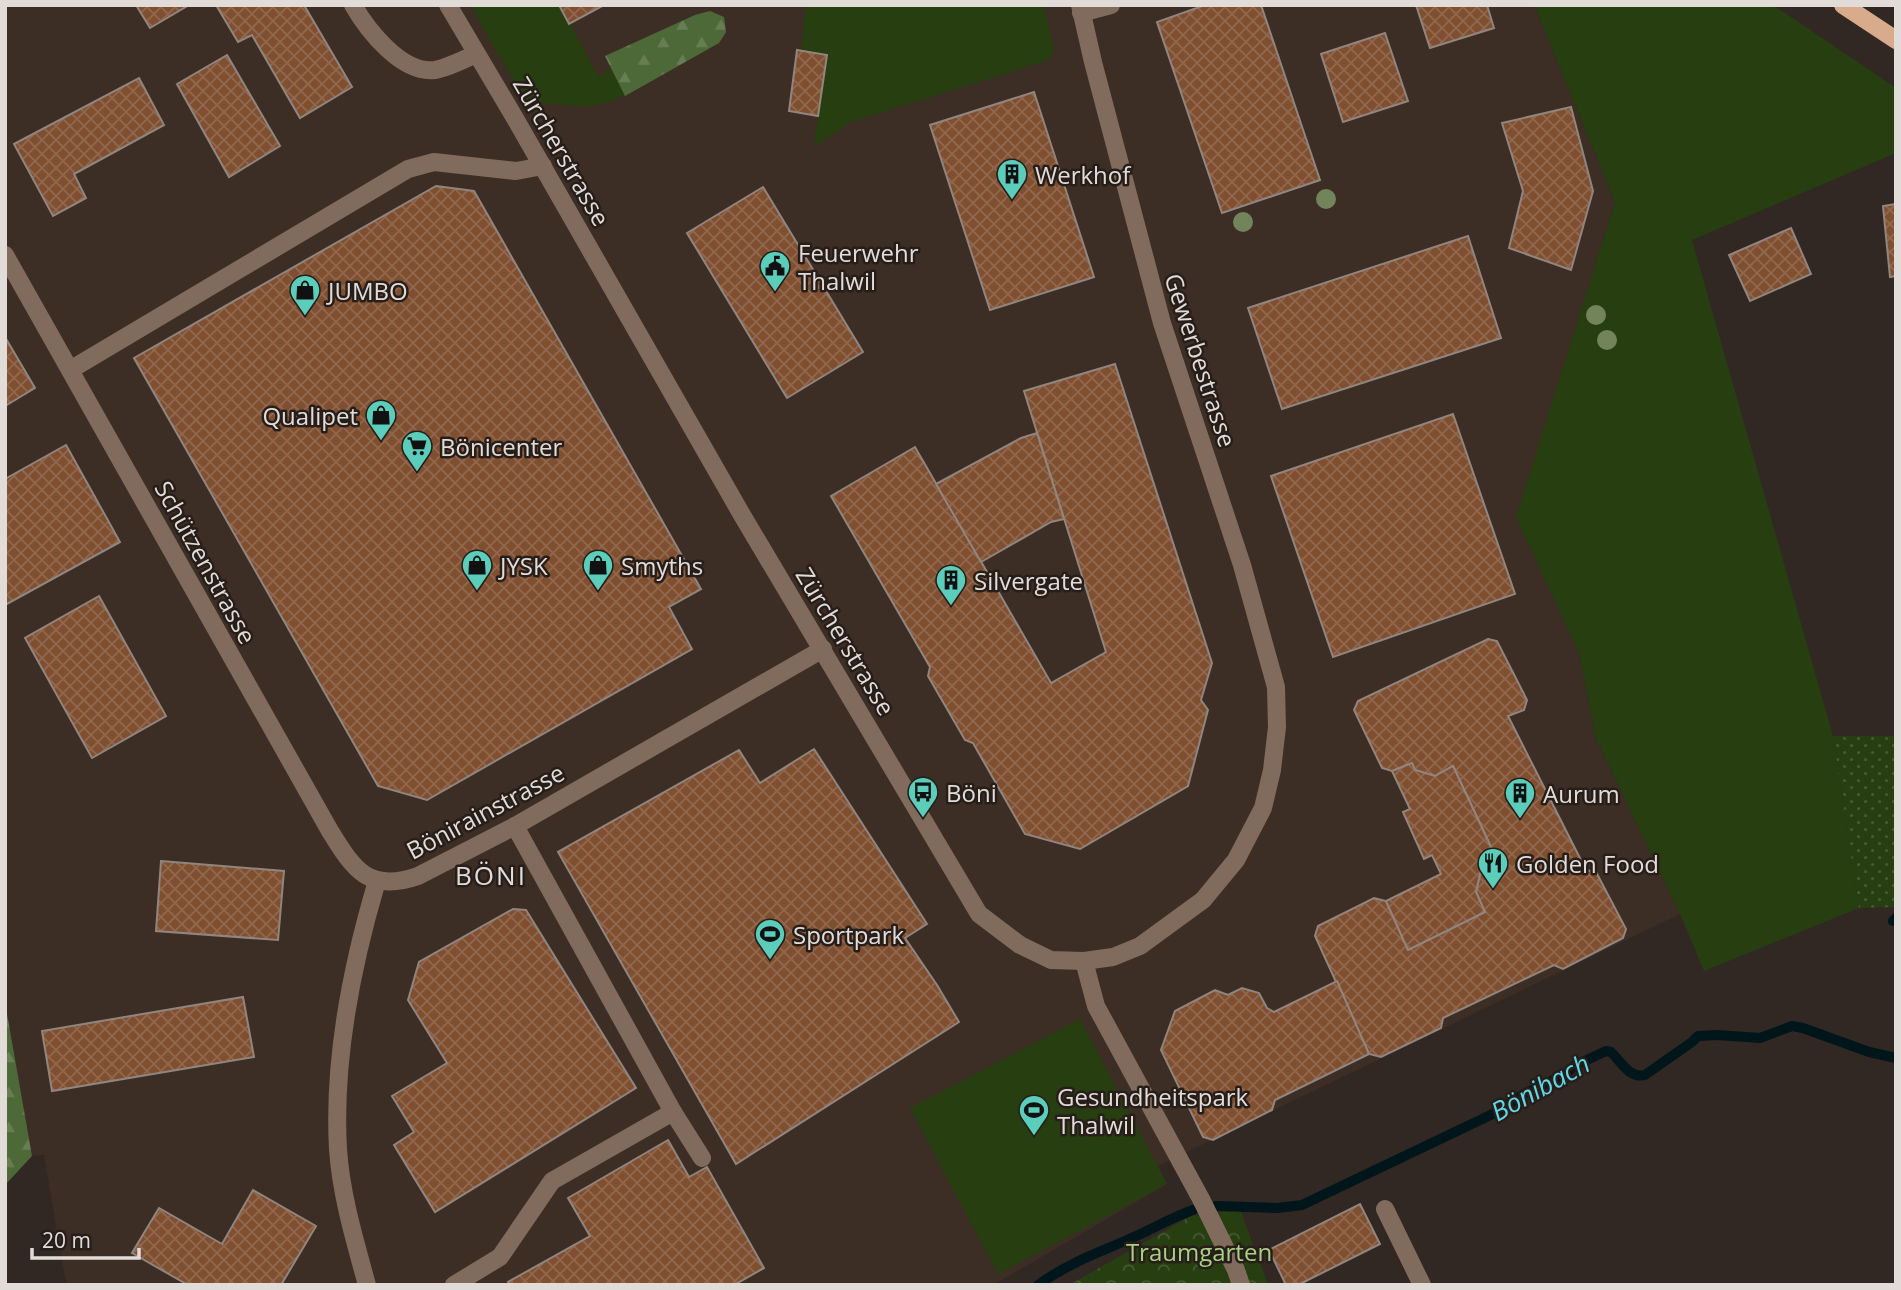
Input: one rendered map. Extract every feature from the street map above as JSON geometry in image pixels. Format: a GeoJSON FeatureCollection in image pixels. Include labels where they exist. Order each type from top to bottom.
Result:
{"type":"FeatureCollection","features":[{"type":"Feature","properties":{"kind":"main road"},"geometry":{"type":"LineString","coordinates":[[1843,5],[1896,40]]}},
{"type":"Feature","properties":{"kind":"street"},"geometry":{"type":"LineString","coordinates":[[353,5],[378,39],[402,61],[420,69],[436,70],[476,54]]}},
{"type":"Feature","properties":{"kind":"street","name":"Zürcherstrasse"},"geometry":{"type":"LineString","coordinates":[[448,5],[742,515],[979,914],[1020,945],[1051,960],[1084,961],[1113,957],[1140,946],[1203,900],[1236,860],[1263,808],[1278,727]]}},
{"type":"Feature","properties":{"kind":"street"},"geometry":{"type":"LineString","coordinates":[[1080,9],[1111,5]]}},
{"type":"Feature","properties":{"kind":"street","name":"Gewerbestrasse"},"geometry":{"type":"LineString","coordinates":[[1080,9],[1162,323],[1242,565],[1276,687],[1278,727]]}},
{"type":"Feature","properties":{"kind":"street"},"geometry":{"type":"LineString","coordinates":[[71,370],[408,169],[434,162],[516,171],[542,166]]}},
{"type":"Feature","properties":{"kind":"street","name":"Schützenstrasse"},"geometry":{"type":"LineString","coordinates":[[5,255],[330,831],[361,873],[377,881]]}},
{"type":"Feature","properties":{"kind":"street","name":"Bönirainstrasse"},"geometry":{"type":"LineString","coordinates":[[377,881],[396,882],[418,876],[515,826],[823,649]]}},
{"type":"Feature","properties":{"kind":"street"},"geometry":{"type":"LineString","coordinates":[[515,826],[673,1112],[702,1158]]}},
{"type":"Feature","properties":{"kind":"street"},"geometry":{"type":"LineString","coordinates":[[367,1285],[343,1185],[338,1151],[338,1111],[343,1032],[377,881]]}},
{"type":"Feature","properties":{"kind":"street"},"geometry":{"type":"LineString","coordinates":[[1084,961],[1096,1006],[1201,1199],[1241,1285]]}},
{"type":"Feature","properties":{"kind":"street"},"geometry":{"type":"LineString","coordinates":[[454,1285],[500,1257],[552,1181],[673,1112]]}},
{"type":"Feature","properties":{"kind":"street"},"geometry":{"type":"LineString","coordinates":[[1385,1209],[1422,1285]]}},
{"type":"Feature","properties":{"kind":"shaded area"},"geometry":{"type":"Polygon","coordinates":[[[5,5],[1534,5],[1615,202],[1517,517],[1579,653],[1596,739],[1680,914],[1158,1166],[1167,1184],[993,1285],[68,1285],[44,1155],[32,1156],[5,1002],[5,5]]]}},
{"type":"Feature","properties":{"kind":"green space"},"geometry":{"type":"Polygon","coordinates":[[[470,5],[560,5],[598,76],[712,13],[712,45],[611,102],[586,107],[525,101],[470,5]]]}},
{"type":"Feature","properties":{"kind":"green space"},"geometry":{"type":"Polygon","coordinates":[[[806,5],[1044,5],[1054,50],[1049,60],[851,122],[814,147],[827,56],[801,51],[806,5]]]}},
{"type":"Feature","properties":{"kind":"green space"},"geometry":{"type":"Polygon","coordinates":[[[1534,5],[1772,5],[1896,88],[1896,153],[1692,240],[1833,736],[1859,908],[1704,971],[1680,914],[1596,739],[1579,653],[1516,517],[1615,202],[1534,5]]]}},
{"type":"Feature","properties":{"kind":"green space"},"geometry":{"type":"Polygon","coordinates":[[[710,11],[724,17],[726,32],[719,43],[625,96],[605,56],[695,15],[710,11]]]}},
{"type":"Feature","properties":{"kind":"green space"},"geometry":{"type":"Polygon","coordinates":[[[1833,736],[1896,736],[1896,907],[1859,908],[1833,736]]]}},
{"type":"Feature","properties":{"kind":"green space"},"geometry":{"type":"Polygon","coordinates":[[[5,1002],[32,1156],[5,1185],[5,1002]]]}},
{"type":"Feature","properties":{"kind":"green space","name":"Gesundheitspark Thalwil"},"geometry":{"type":"Polygon","coordinates":[[[1080,1019],[1167,1184],[998,1274],[910,1108],[1080,1019]]]}},
{"type":"Feature","properties":{"kind":"green space","name":"Traumgarten"},"geometry":{"type":"Polygon","coordinates":[[[1238,1204],[1268,1285],[1069,1285],[1193,1215],[1210,1217],[1238,1204]]]}},
{"type":"Feature","properties":{"kind":"building"},"geometry":{"type":"Polygon","coordinates":[[[136,5],[189,5],[150,28],[136,5]]]}},
{"type":"Feature","properties":{"kind":"building"},"geometry":{"type":"Polygon","coordinates":[[[216,5],[304,5],[352,87],[300,118],[252,35],[238,42],[216,5]]]}},
{"type":"Feature","properties":{"kind":"building"},"geometry":{"type":"Polygon","coordinates":[[[559,5],[604,5],[569,24],[559,5]]]}},
{"type":"Feature","properties":{"kind":"building"},"geometry":{"type":"Polygon","coordinates":[[[1205,5],[1261,5],[1320,180],[1222,213],[1157,22],[1205,5]]]}},
{"type":"Feature","properties":{"kind":"building"},"geometry":{"type":"Polygon","coordinates":[[[1416,5],[1487,5],[1494,28],[1430,48],[1416,5]]]}},
{"type":"Feature","properties":{"kind":"building"},"geometry":{"type":"Polygon","coordinates":[[[1385,33],[1408,101],[1343,122],[1321,54],[1385,33]]]}},
{"type":"Feature","properties":{"kind":"building"},"geometry":{"type":"Polygon","coordinates":[[[797,50],[827,55],[818,116],[789,111],[797,50]]]}},
{"type":"Feature","properties":{"kind":"building"},"geometry":{"type":"Polygon","coordinates":[[[227,55],[280,146],[229,177],[177,84],[227,55]]]}},
{"type":"Feature","properties":{"kind":"building"},"geometry":{"type":"Polygon","coordinates":[[[139,78],[164,125],[74,174],[86,198],[53,216],[14,144],[139,78]]]}},
{"type":"Feature","properties":{"kind":"building","name":"Werkhof"},"geometry":{"type":"Polygon","coordinates":[[[1034,92],[1094,277],[990,310],[930,125],[1034,92]]]}},
{"type":"Feature","properties":{"kind":"building"},"geometry":{"type":"Polygon","coordinates":[[[1571,107],[1593,191],[1571,270],[1509,248],[1523,191],[1502,123],[1571,107]]]}},
{"type":"Feature","properties":{"kind":"building","name":"Bönicenter"},"geometry":{"type":"Polygon","coordinates":[[[436,186],[474,191],[701,589],[669,607],[692,649],[427,800],[378,786],[134,358],[436,186]]]}},
{"type":"Feature","properties":{"kind":"building","name":"Feuerwehr Thalwil"},"geometry":{"type":"Polygon","coordinates":[[[763,187],[863,352],[787,398],[687,233],[763,187]]]}},
{"type":"Feature","properties":{"kind":"building"},"geometry":{"type":"Polygon","coordinates":[[[1896,204],[1896,276],[1890,277],[1883,206],[1896,204]]]}},
{"type":"Feature","properties":{"kind":"building"},"geometry":{"type":"Polygon","coordinates":[[[1791,228],[1811,274],[1750,301],[1729,255],[1791,228]]]}},
{"type":"Feature","properties":{"kind":"building"},"geometry":{"type":"Polygon","coordinates":[[[1468,236],[1501,338],[1282,409],[1248,308],[1468,236]]]}},
{"type":"Feature","properties":{"kind":"building"},"geometry":{"type":"Polygon","coordinates":[[[5,337],[35,388],[5,406],[5,337]]]}},
{"type":"Feature","properties":{"kind":"building","name":"Silvergate"},"geometry":{"type":"Polygon","coordinates":[[[1115,364],[1212,663],[1201,700],[1208,710],[1188,786],[1080,849],[1025,834],[973,743],[965,740],[928,676],[930,667],[831,496],[915,447],[1051,683],[1106,652],[1024,391],[1115,364]]]}},
{"type":"Feature","properties":{"kind":"building"},"geometry":{"type":"Polygon","coordinates":[[[1453,414],[1515,594],[1333,657],[1271,476],[1453,414]]]}},
{"type":"Feature","properties":{"kind":"building"},"geometry":{"type":"Polygon","coordinates":[[[1037,433],[1064,519],[1051,522],[981,562],[936,484],[1021,438],[1037,433]]]}},
{"type":"Feature","properties":{"kind":"building"},"geometry":{"type":"Polygon","coordinates":[[[66,445],[120,542],[5,605],[5,479],[66,445]]]}},
{"type":"Feature","properties":{"kind":"building"},"geometry":{"type":"Polygon","coordinates":[[[99,596],[166,716],[92,758],[25,638],[99,596]]]}},
{"type":"Feature","properties":{"kind":"building","name":"Aurum"},"geometry":{"type":"Polygon","coordinates":[[[1488,639],[1497,641],[1527,700],[1524,710],[1508,716],[1586,870],[1596,872],[1626,929],[1623,938],[1563,969],[1554,965],[1443,1018],[1441,1028],[1381,1057],[1369,1054],[1315,936],[1318,926],[1374,898],[1386,901],[1408,950],[1485,912],[1476,892],[1480,874],[1499,864],[1453,766],[1435,776],[1415,770],[1412,763],[1392,771],[1382,768],[1354,710],[1358,701],[1488,639]]]}},
{"type":"Feature","properties":{"kind":"building","name":"Sportpark"},"geometry":{"type":"Polygon","coordinates":[[[814,749],[927,924],[905,938],[959,1022],[736,1164],[558,852],[739,750],[760,783],[814,749]]]}},
{"type":"Feature","properties":{"kind":"building"},"geometry":{"type":"Polygon","coordinates":[[[1412,763],[1415,770],[1435,776],[1453,766],[1499,864],[1480,874],[1476,892],[1485,912],[1408,950],[1386,901],[1441,874],[1432,855],[1424,859],[1403,812],[1410,809],[1392,771],[1412,763]]]}},
{"type":"Feature","properties":{"kind":"building"},"geometry":{"type":"Polygon","coordinates":[[[161,861],[284,871],[278,940],[156,931],[161,861]]]}},
{"type":"Feature","properties":{"kind":"building"},"geometry":{"type":"Polygon","coordinates":[[[513,909],[526,910],[636,1088],[435,1212],[394,1145],[414,1132],[392,1096],[447,1063],[408,1000],[419,962],[513,909]]]}},
{"type":"Feature","properties":{"kind":"building"},"geometry":{"type":"Polygon","coordinates":[[[1337,981],[1369,1054],[1275,1100],[1272,1110],[1213,1140],[1203,1137],[1161,1050],[1175,1011],[1215,990],[1228,995],[1242,988],[1259,993],[1267,1008],[1274,1012],[1337,981]]]}},
{"type":"Feature","properties":{"kind":"building"},"geometry":{"type":"Polygon","coordinates":[[[243,997],[254,1057],[52,1091],[42,1031],[243,997]]]}},
{"type":"Feature","properties":{"kind":"building"},"geometry":{"type":"Polygon","coordinates":[[[668,1140],[689,1177],[707,1167],[764,1268],[734,1285],[509,1285],[508,1282],[590,1236],[568,1198],[668,1140]]]}},
{"type":"Feature","properties":{"kind":"building"},"geometry":{"type":"Polygon","coordinates":[[[253,1190],[316,1226],[281,1285],[188,1285],[132,1253],[159,1208],[222,1244],[253,1190]]]}},
{"type":"Feature","properties":{"kind":"building"},"geometry":{"type":"Polygon","coordinates":[[[1360,1204],[1380,1244],[1298,1285],[1286,1285],[1269,1250],[1360,1204]]]}},
{"type":"Feature","properties":{"kind":"waterway","name":"Bönibach"},"geometry":{"type":"LineString","coordinates":[[1893,921],[1896,918]]}},
{"type":"Feature","properties":{"kind":"waterway","name":"Bönibach"},"geometry":{"type":"LineString","coordinates":[[1216,1206],[1277,1208],[1302,1205],[1499,1111],[1524,1094],[1606,1051],[1611,1052],[1630,1072],[1640,1076],[1698,1036],[1760,1038],[1792,1026],[1869,1052],[1896,1058]]}},
{"type":"Feature","properties":{"kind":"waterway","name":"Bönibach"},"geometry":{"type":"LineString","coordinates":[[1038,1285],[1081,1260],[1193,1210]]}},
{"type":"Feature","properties":{"kind":"place","name":"Werkhof"},"geometry":{"type":"Point","coordinates":[1012,201]}},
{"type":"Feature","properties":{"kind":"place","name":"Feuerwehr Thalwil"},"geometry":{"type":"Point","coordinates":[775,293]}},
{"type":"Feature","properties":{"kind":"place","name":"JUMBO"},"geometry":{"type":"Point","coordinates":[305,317]}},
{"type":"Feature","properties":{"kind":"place","name":"Qualipet"},"geometry":{"type":"Point","coordinates":[381,442]}},
{"type":"Feature","properties":{"kind":"place","name":"Bönicenter"},"geometry":{"type":"Point","coordinates":[417,473]}},
{"type":"Feature","properties":{"kind":"place","name":"JYSK"},"geometry":{"type":"Point","coordinates":[477,592]}},
{"type":"Feature","properties":{"kind":"place","name":"Smyths"},"geometry":{"type":"Point","coordinates":[598,592]}},
{"type":"Feature","properties":{"kind":"place","name":"Silvergate"},"geometry":{"type":"Point","coordinates":[951,607]}},
{"type":"Feature","properties":{"kind":"place","name":"Böni"},"geometry":{"type":"Point","coordinates":[923,819]}},
{"type":"Feature","properties":{"kind":"place","name":"Aurum"},"geometry":{"type":"Point","coordinates":[1520,820]}},
{"type":"Feature","properties":{"kind":"place","name":"Golden Food"},"geometry":{"type":"Point","coordinates":[1493,890]}},
{"type":"Feature","properties":{"kind":"place","name":"Sportpark"},"geometry":{"type":"Point","coordinates":[770,961]}},
{"type":"Feature","properties":{"kind":"place","name":"Gesundheitspark Thalwil"},"geometry":{"type":"Point","coordinates":[1034,1137]}},
{"type":"Feature","properties":{"kind":"district","name":"BÖNI"},"geometry":{"type":"Point","coordinates":[491,875]}}]}
